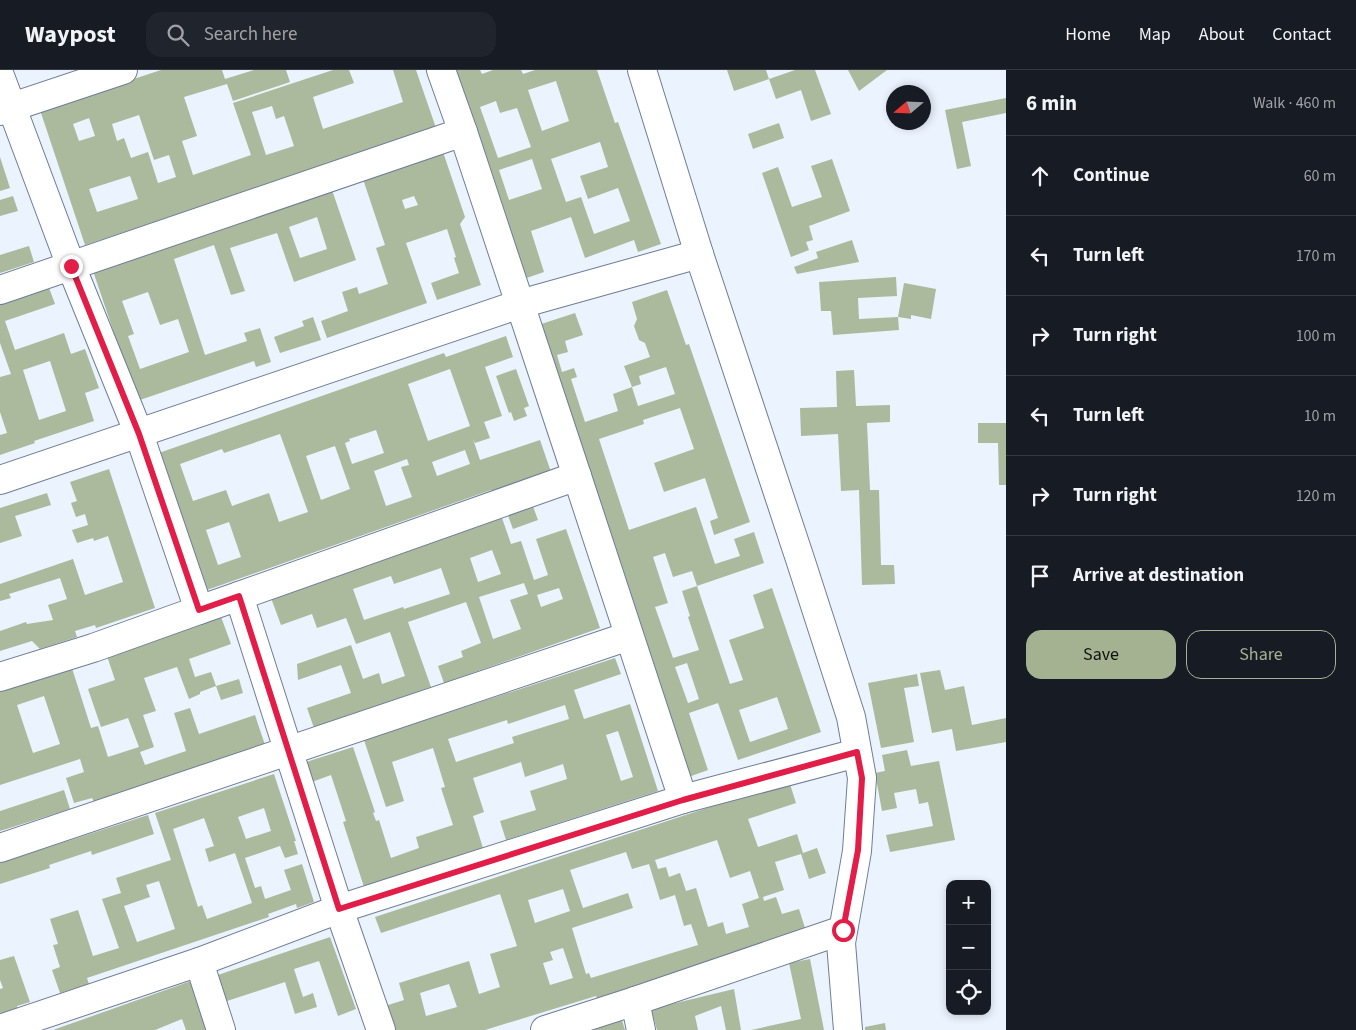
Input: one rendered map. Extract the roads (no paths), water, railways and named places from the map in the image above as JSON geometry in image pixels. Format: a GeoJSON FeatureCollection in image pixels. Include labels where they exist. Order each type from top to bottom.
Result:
{"type":"FeatureCollection","features":[{"type":"Feature","properties":{"kind":"street"},"geometry":{"type":"LineString","coordinates":[[5,109],[123,70]]}},
{"type":"Feature","properties":{"kind":"street"},"geometry":{"type":"LineString","coordinates":[[441,70],[683,800]]}},
{"type":"Feature","properties":{"kind":"street"},"geometry":{"type":"LineString","coordinates":[[642,70],[699,254],[851,717],[862,778],[858,850],[841,944],[848,1030]]}},
{"type":"Feature","properties":{"kind":"street"},"geometry":{"type":"LineString","coordinates":[[0,76],[5,109],[139,434],[199,610]]}},
{"type":"Feature","properties":{"kind":"street"},"geometry":{"type":"LineString","coordinates":[[0,290],[463,132]]}},
{"type":"Feature","properties":{"kind":"street"},"geometry":{"type":"LineString","coordinates":[[0,480],[520,304],[699,254]]}},
{"type":"Feature","properties":{"kind":"street"},"geometry":{"type":"LineString","coordinates":[[0,677],[93,648],[577,476]]}},
{"type":"Feature","properties":{"kind":"street"},"geometry":{"type":"LineString","coordinates":[[239,596],[339,909],[381,1030]]}},
{"type":"Feature","properties":{"kind":"street"},"geometry":{"type":"LineString","coordinates":[[0,848],[629,636]]}},
{"type":"Feature","properties":{"kind":"street"},"geometry":{"type":"LineString","coordinates":[[0,1029],[198,962],[339,909],[683,800],[857,752]]}},
{"type":"Feature","properties":{"kind":"street"},"geometry":{"type":"LineString","coordinates":[[545,1030],[843,930]]}},
{"type":"Feature","properties":{"kind":"street"},"geometry":{"type":"LineString","coordinates":[[198,962],[221,1030]]}},
{"type":"Feature","properties":{"kind":"street"},"geometry":{"type":"LineString","coordinates":[[636,1001],[641,1030]]}}]}
